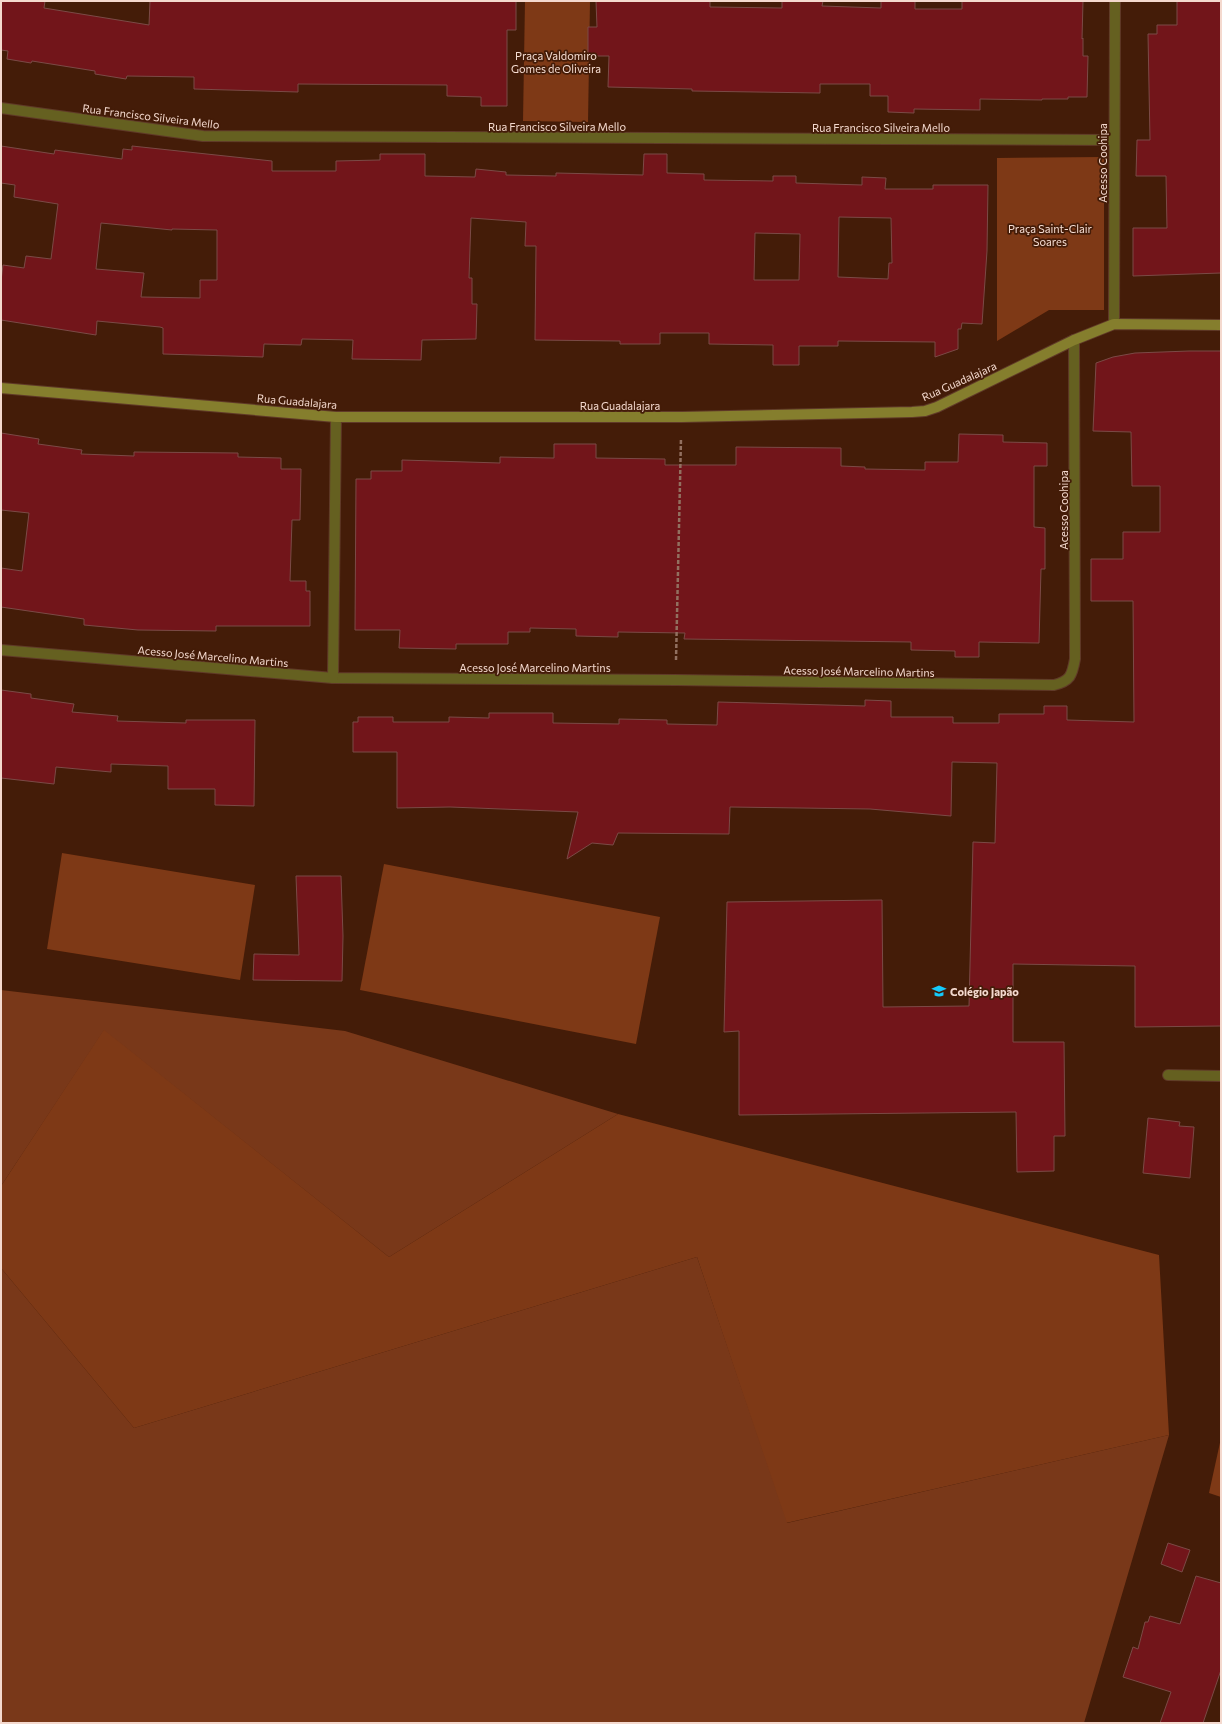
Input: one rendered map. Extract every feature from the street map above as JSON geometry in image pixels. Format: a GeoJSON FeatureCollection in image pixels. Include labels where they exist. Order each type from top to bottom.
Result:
{"type":"FeatureCollection","features":[{"type":"Feature","properties":{"kind":"main road","name":"Rua Guadalajara"},"geometry":{"type":"LineString","coordinates":[[1,388],[336,417],[682,417],[912,412],[925,411],[937,407],[1074,340],[1114,324],[1221,325]]}},
{"type":"Feature","properties":{"kind":"street","name":"Acesso Coohipa"},"geometry":{"type":"LineString","coordinates":[[1114,324],[1115,1]]}},
{"type":"Feature","properties":{"kind":"street","name":"Rua Francisco Silveira Mello"},"geometry":{"type":"LineString","coordinates":[[1,108],[203,136],[1114,140]]}},
{"type":"Feature","properties":{"kind":"street","name":"Acesso Coohipa"},"geometry":{"type":"LineString","coordinates":[[1069,679],[1073,670],[1075,659],[1074,340]]}},
{"type":"Feature","properties":{"kind":"street"},"geometry":{"type":"LineString","coordinates":[[332,678],[336,417]]}},
{"type":"Feature","properties":{"kind":"street","name":"Acesso José Marcelino Martins"},"geometry":{"type":"LineString","coordinates":[[1,650],[332,678],[676,680],[1054,685],[1069,679]]}},
{"type":"Feature","properties":{"kind":"street"},"geometry":{"type":"LineString","coordinates":[[1168,1075],[1221,1076]]}},
{"type":"Feature","properties":{"kind":"path"},"geometry":{"type":"LineString","coordinates":[[676,680],[682,417]]}},
{"type":"Feature","properties":{"kind":"green space","name":"Praça Valdomiro Gomes de Oliveira"},"geometry":{"type":"Polygon","coordinates":[[[525,1],[590,1],[588,122],[523,121],[525,1]]]}},
{"type":"Feature","properties":{"kind":"green space","name":"Praça Saint-Clair Soares"},"geometry":{"type":"Polygon","coordinates":[[[1104,157],[1104,310],[1049,310],[997,341],[997,158],[1104,157]]]}},
{"type":"Feature","properties":{"kind":"green space"},"geometry":{"type":"Polygon","coordinates":[[[62,853],[255,885],[240,980],[47,949],[62,853]]]}},
{"type":"Feature","properties":{"kind":"green space"},"geometry":{"type":"Polygon","coordinates":[[[384,864],[660,917],[636,1044],[360,990],[384,864]]]}},
{"type":"Feature","properties":{"kind":"green space"},"geometry":{"type":"Polygon","coordinates":[[[104,1029],[389,1257],[618,1114],[1159,1255],[1169,1435],[786,1523],[697,1257],[134,1428],[1,1268],[1,1186],[104,1029]]]}},
{"type":"Feature","properties":{"kind":"green space"},"geometry":{"type":"Polygon","coordinates":[[[1221,1438],[1221,1497],[1209,1493],[1221,1438]]]}},
{"type":"Feature","properties":{"kind":"shaded area"},"geometry":{"type":"Polygon","coordinates":[[[1,990],[345,1031],[618,1114],[389,1257],[104,1030],[1,1186],[1,990]]]}},
{"type":"Feature","properties":{"kind":"shaded area"},"geometry":{"type":"Polygon","coordinates":[[[697,1257],[787,1523],[1169,1435],[1084,1723],[1,1723],[1,1268],[134,1428],[697,1257]]]}},
{"type":"Feature","properties":{"kind":"building"},"geometry":{"type":"Polygon","coordinates":[[[1,1],[45,1],[44,8],[149,25],[150,1],[516,1],[516,30],[507,30],[507,106],[481,106],[481,97],[447,96],[447,85],[298,84],[298,92],[194,89],[194,77],[127,76],[126,79],[95,74],[95,71],[32,61],[31,63],[7,59],[8,51],[1,50],[1,1]]]}},
{"type":"Feature","properties":{"kind":"building"},"geometry":{"type":"Polygon","coordinates":[[[596,1],[710,1],[710,7],[782,8],[782,1],[823,1],[822,6],[881,8],[881,1],[915,1],[915,9],[962,9],[962,1],[1083,1],[1083,56],[1088,56],[1087,97],[1068,97],[1068,99],[1042,100],[980,99],[980,110],[914,109],[914,113],[888,112],[888,96],[870,96],[870,84],[820,84],[820,93],[692,91],[692,89],[608,87],[609,56],[588,56],[588,27],[597,27],[596,1]]]}},
{"type":"Feature","properties":{"kind":"building"},"geometry":{"type":"Polygon","coordinates":[[[1177,1],[1221,1],[1221,273],[1133,276],[1133,228],[1167,228],[1166,176],[1136,176],[1137,140],[1150,140],[1148,34],[1157,34],[1157,25],[1177,25],[1177,1]]]}},
{"type":"Feature","properties":{"kind":"building"},"geometry":{"type":"Polygon","coordinates":[[[1,146],[54,154],[55,150],[122,159],[123,149],[132,150],[132,146],[272,161],[272,171],[336,171],[336,161],[380,160],[380,154],[425,154],[425,176],[475,177],[476,169],[506,172],[506,175],[556,176],[556,173],[643,175],[644,154],[667,154],[667,173],[704,174],[704,180],[773,181],[773,176],[796,176],[796,183],[862,185],[862,177],[886,178],[885,189],[933,189],[933,185],[988,185],[987,251],[982,324],[962,323],[961,329],[958,329],[958,349],[935,357],[935,342],[838,341],[838,346],[799,346],[799,365],[773,365],[773,345],[709,344],[709,333],[660,333],[660,344],[620,344],[620,341],[535,340],[536,246],[525,246],[526,222],[471,218],[469,278],[472,278],[472,304],[477,304],[476,339],[422,340],[421,360],[352,359],[353,340],[302,339],[301,345],[264,344],[263,357],[163,354],[163,328],[160,327],[97,321],[96,335],[1,320],[1,281],[3,265],[24,268],[26,256],[51,259],[58,204],[14,197],[15,185],[1,183],[1,146]],[[839,217],[838,277],[888,279],[889,263],[892,263],[891,218],[839,217]],[[101,223],[96,269],[144,273],[141,297],[200,298],[200,280],[217,280],[217,230],[172,230],[101,223]],[[755,233],[754,280],[799,280],[800,234],[755,233]]]}},
{"type":"Feature","properties":{"kind":"building"},"geometry":{"type":"Polygon","coordinates":[[[1221,351],[1221,1026],[1135,1027],[1135,966],[1013,964],[1013,1042],[1064,1042],[1065,1136],[1054,1136],[1054,1171],[1017,1172],[1016,1112],[739,1115],[739,1031],[724,1032],[727,902],[882,900],[883,1007],[969,1006],[973,842],[995,843],[997,763],[952,762],[951,816],[870,809],[730,807],[729,834],[618,833],[613,845],[592,843],[567,859],[578,812],[450,807],[397,808],[397,752],[353,752],[353,722],[358,722],[358,717],[393,717],[393,722],[449,722],[449,717],[489,718],[489,713],[553,713],[553,723],[619,724],[619,719],[667,720],[667,724],[717,725],[718,702],[865,706],[865,700],[891,701],[891,717],[953,717],[953,723],[999,723],[999,714],[1044,714],[1044,706],[1067,706],[1067,720],[1134,722],[1133,601],[1091,601],[1091,559],[1123,559],[1123,532],[1160,532],[1160,486],[1132,486],[1131,432],[1093,431],[1096,363],[1113,357],[1135,353],[1221,351]]]}},
{"type":"Feature","properties":{"kind":"building"},"geometry":{"type":"Polygon","coordinates":[[[1,433],[39,439],[38,444],[82,450],[81,454],[134,456],[134,452],[238,453],[238,457],[281,458],[281,469],[301,469],[300,520],[292,520],[290,581],[306,581],[306,591],[310,591],[310,626],[216,626],[216,631],[138,630],[84,625],[84,619],[1,607],[1,568],[22,571],[29,513],[1,510],[1,433]]]}},
{"type":"Feature","properties":{"kind":"building"},"geometry":{"type":"Polygon","coordinates":[[[959,434],[1003,435],[1003,442],[1047,443],[1047,466],[1034,466],[1034,527],[1045,528],[1045,569],[1041,569],[1039,643],[979,642],[979,657],[955,657],[955,651],[911,650],[911,642],[684,639],[685,633],[618,632],[618,637],[576,636],[576,629],[530,628],[530,632],[508,632],[508,644],[456,644],[456,649],[399,648],[400,630],[355,630],[356,479],[371,479],[371,471],[402,471],[402,460],[500,463],[500,457],[554,458],[554,444],[596,444],[596,458],[665,459],[665,465],[736,465],[736,447],[841,448],[841,466],[865,467],[865,469],[925,470],[925,462],[958,462],[959,434]]]}},
{"type":"Feature","properties":{"kind":"building"},"geometry":{"type":"Polygon","coordinates":[[[1,690],[31,694],[31,698],[74,704],[72,712],[118,716],[117,721],[186,723],[186,720],[255,720],[254,806],[215,805],[215,789],[168,789],[168,766],[111,764],[111,772],[56,767],[54,784],[1,778],[1,690]]]}},
{"type":"Feature","properties":{"kind":"building"},"geometry":{"type":"Polygon","coordinates":[[[296,876],[341,876],[343,936],[342,981],[253,980],[254,954],[299,955],[296,876]]]}},
{"type":"Feature","properties":{"kind":"building"},"geometry":{"type":"Polygon","coordinates":[[[1148,1118],[1180,1122],[1179,1126],[1194,1127],[1190,1178],[1143,1173],[1148,1118]]]}},
{"type":"Feature","properties":{"kind":"building"},"geometry":{"type":"Polygon","coordinates":[[[1168,1543],[1190,1550],[1182,1572],[1161,1564],[1168,1543]]]}},
{"type":"Feature","properties":{"kind":"building"},"geometry":{"type":"Polygon","coordinates":[[[1196,1576],[1221,1583],[1221,1670],[1203,1723],[1160,1723],[1171,1692],[1123,1677],[1133,1647],[1138,1649],[1145,1622],[1148,1622],[1150,1616],[1180,1624],[1196,1576]]]}},
{"type":"Feature","properties":{"kind":"place","name":"Colégio Japão"},"geometry":{"type":"Point","coordinates":[939,991]}}]}
